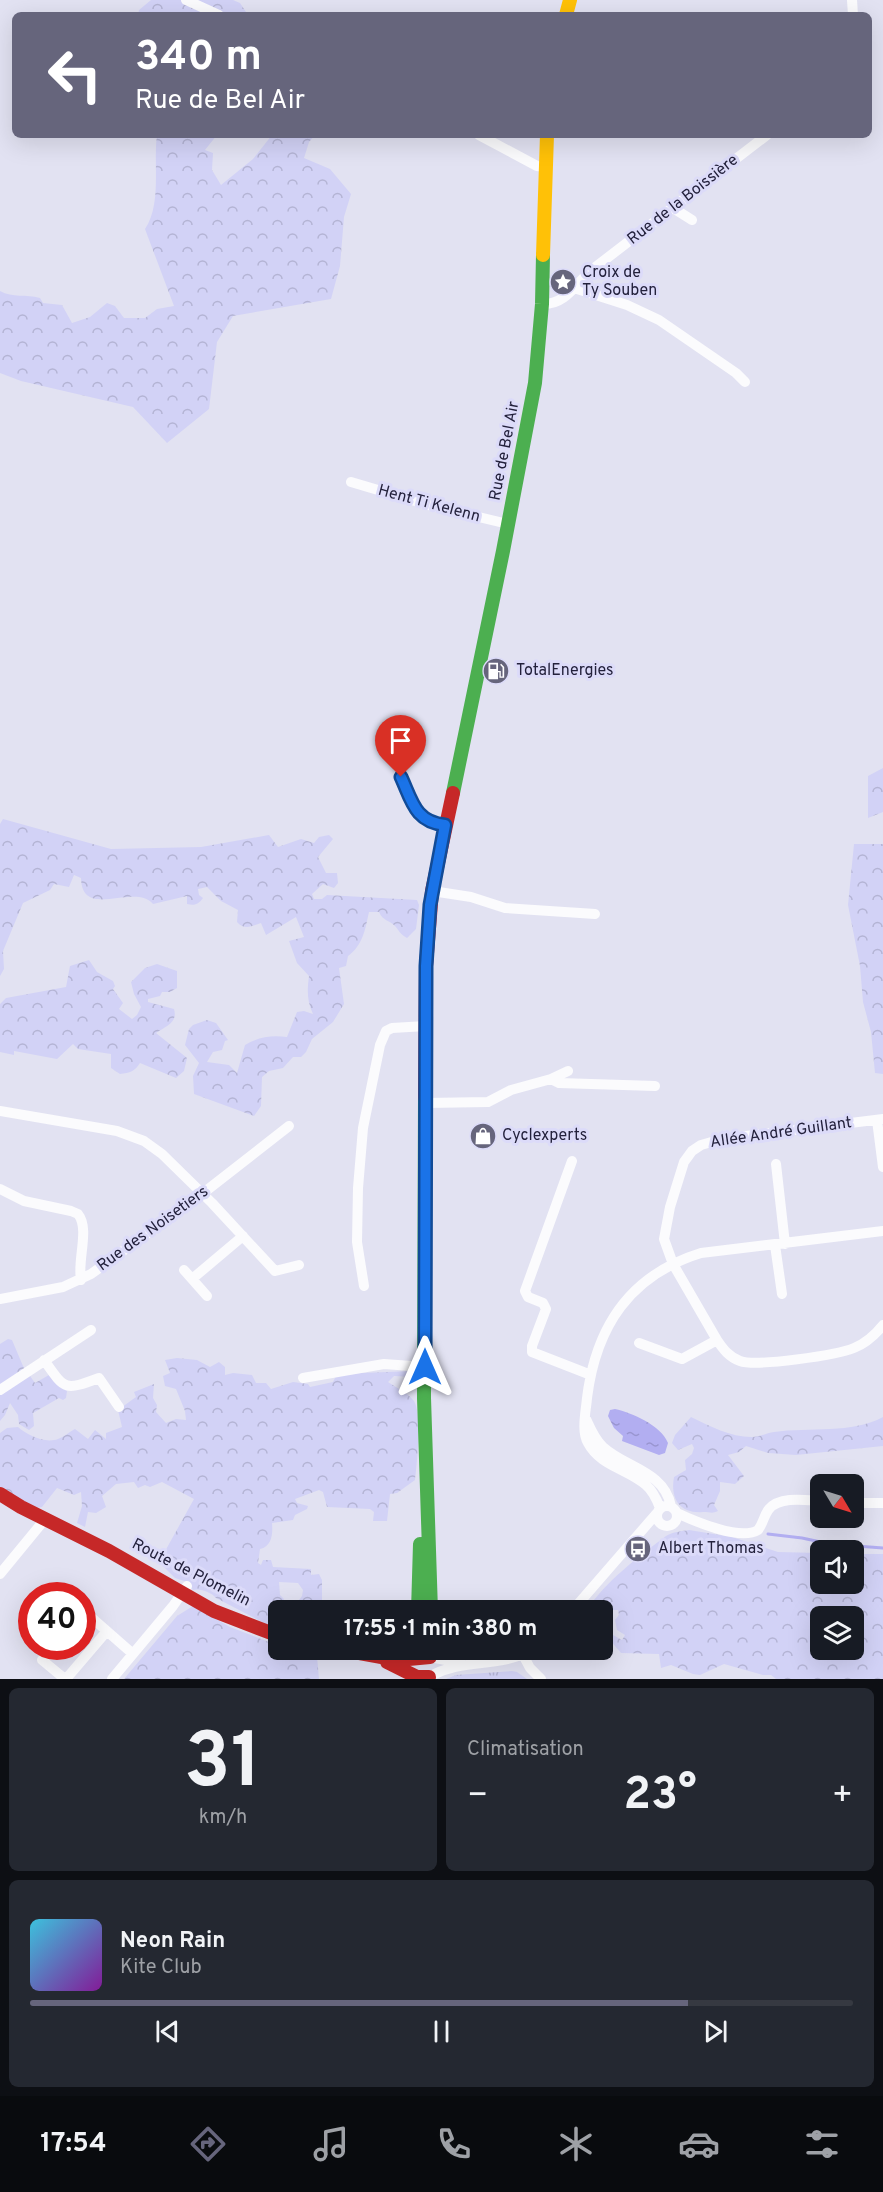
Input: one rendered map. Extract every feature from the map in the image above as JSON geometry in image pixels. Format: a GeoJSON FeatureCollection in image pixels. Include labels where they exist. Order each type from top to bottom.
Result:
{"type":"FeatureCollection","features":[{"type":"Feature","properties":{"kind":"street"},"geometry":{"type":"LineString","coordinates":[[186,0],[212,12]]}},
{"type":"Feature","properties":{"kind":"street"},"geometry":{"type":"LineString","coordinates":[[485,138],[537,166],[545,167]]}},
{"type":"Feature","properties":{"kind":"street","name":"Rue de Bel Air"},"geometry":{"type":"LineString","coordinates":[[425,1424],[426,966],[432,891],[535,383],[542,304],[547,138]]}},
{"type":"Feature","properties":{"kind":"street","name":"Rue de la Boissière"},"geometry":{"type":"LineString","coordinates":[[542,304],[559,302],[589,272],[763,138]]}},
{"type":"Feature","properties":{"kind":"street"},"geometry":{"type":"LineString","coordinates":[[674,208],[692,220]]}},
{"type":"Feature","properties":{"kind":"street"},"geometry":{"type":"LineString","coordinates":[[574,288],[627,304],[659,320],[736,373],[744,382]]}},
{"type":"Feature","properties":{"kind":"street","name":"Hent Ti Kelenn"},"geometry":{"type":"LineString","coordinates":[[351,482],[432,506],[508,524]]}},
{"type":"Feature","properties":{"kind":"street"},"geometry":{"type":"LineString","coordinates":[[401,777],[421,816],[431,822],[445,825]]}},
{"type":"Feature","properties":{"kind":"street"},"geometry":{"type":"LineString","coordinates":[[432,891],[479,899],[505,908],[595,914]]}},
{"type":"Feature","properties":{"kind":"street"},"geometry":{"type":"LineString","coordinates":[[364,1286],[357,1242],[358,1188],[363,1128],[380,1045],[384,1034],[392,1028],[426,1026]]}},
{"type":"Feature","properties":{"kind":"street"},"geometry":{"type":"LineString","coordinates":[[426,1103],[483,1103],[496,1099],[511,1090],[551,1079],[568,1071]]}},
{"type":"Feature","properties":{"kind":"street"},"geometry":{"type":"LineString","coordinates":[[551,1079],[559,1083],[655,1086]]}},
{"type":"Feature","properties":{"kind":"street"},"geometry":{"type":"LineString","coordinates":[[0,1111],[117,1131],[137,1137],[162,1154],[212,1203],[275,1271],[299,1265]]}},
{"type":"Feature","properties":{"kind":"street"},"geometry":{"type":"LineString","coordinates":[[880,1120],[883,1167]]}},
{"type":"Feature","properties":{"kind":"street","name":"Allée André Guillant"},"geometry":{"type":"LineString","coordinates":[[880,1120],[722,1139],[706,1143],[696,1149],[681,1168],[665,1227],[664,1243],[673,1264],[717,1340],[734,1358],[759,1363],[833,1354],[850,1350],[870,1339],[883,1325]]}},
{"type":"Feature","properties":{"kind":"street","name":"Rue des Noisetiers"},"geometry":{"type":"LineString","coordinates":[[0,1299],[63,1287],[81,1280],[118,1256],[202,1194],[289,1126]]}},
{"type":"Feature","properties":{"kind":"street"},"geometry":{"type":"LineString","coordinates":[[572,1161],[525,1291],[528,1297],[545,1306],[532,1352],[591,1375]]}},
{"type":"Feature","properties":{"kind":"street"},"geometry":{"type":"LineString","coordinates":[[776,1164],[782,1294]]}},
{"type":"Feature","properties":{"kind":"street"},"geometry":{"type":"LineString","coordinates":[[0,1189],[24,1201],[78,1214],[84,1228],[79,1265],[81,1280]]}},
{"type":"Feature","properties":{"kind":"street"},"geometry":{"type":"LineString","coordinates":[[638,1538],[676,1520],[646,1485],[602,1459],[593,1451],[585,1437],[591,1375],[600,1341],[618,1309],[637,1288],[673,1264],[701,1253],[883,1232]]}},
{"type":"Feature","properties":{"kind":"street"},"geometry":{"type":"LineString","coordinates":[[192,1279],[243,1236]]}},
{"type":"Feature","properties":{"kind":"street"},"geometry":{"type":"LineString","coordinates":[[184,1270],[207,1296]]}},
{"type":"Feature","properties":{"kind":"street"},"geometry":{"type":"LineString","coordinates":[[0,1390],[91,1330]]}},
{"type":"Feature","properties":{"kind":"street"},"geometry":{"type":"LineString","coordinates":[[639,1343],[682,1359],[717,1340]]}},
{"type":"Feature","properties":{"kind":"street"},"geometry":{"type":"LineString","coordinates":[[44,1360],[61,1383],[67,1387],[99,1378],[119,1407]]}},
{"type":"Feature","properties":{"kind":"street"},"geometry":{"type":"LineString","coordinates":[[303,1378],[384,1364],[425,1367]]}},
{"type":"Feature","properties":{"kind":"street"},"geometry":{"type":"LineString","coordinates":[[418,1600],[425,1424]]}},
{"type":"Feature","properties":{"kind":"street"},"geometry":{"type":"LineString","coordinates":[[425,1424],[431,1600]]}},
{"type":"Feature","properties":{"kind":"street","name":"Route de Plomelin"},"geometry":{"type":"LineString","coordinates":[[2,1500],[46,1518],[109,1551],[146,1565],[185,1590],[268,1632]]}},
{"type":"Feature","properties":{"kind":"street"},"geometry":{"type":"LineString","coordinates":[[666,1510],[701,1525],[733,1532],[754,1533],[760,1528],[766,1514],[774,1504],[792,1500],[810,1501]]}},
{"type":"Feature","properties":{"kind":"street"},"geometry":{"type":"LineString","coordinates":[[864,1503],[883,1503]]}},
{"type":"Feature","properties":{"kind":"street"},"geometry":{"type":"LineString","coordinates":[[666,1510],[658,1520],[667,1525],[701,1525]]}},
{"type":"Feature","properties":{"kind":"street"},"geometry":{"type":"LineString","coordinates":[[581,1600],[614,1561],[666,1510]]}},
{"type":"Feature","properties":{"kind":"street"},"geometry":{"type":"LineString","coordinates":[[0,1574],[46,1518]]}},
{"type":"Feature","properties":{"kind":"street"},"geometry":{"type":"LineString","coordinates":[[112,1679],[185,1590]]}},
{"type":"Feature","properties":{"kind":"street"},"geometry":{"type":"LineString","coordinates":[[96,1622],[133,1654]]}},
{"type":"Feature","properties":{"kind":"street"},"geometry":{"type":"LineString","coordinates":[[42,1660],[65,1679],[107,1632]]}},
{"type":"Feature","properties":{"kind":"street"},"geometry":{"type":"LineString","coordinates":[[383,1660],[423,1678],[471,1664],[506,1660]]}},
{"type":"Feature","properties":{"kind":"street"},"geometry":{"type":"LineString","coordinates":[[423,1678],[424,1660]]}},
{"type":"Feature","properties":{"kind":"street"},"geometry":{"type":"LineString","coordinates":[[454,1660],[471,1664]]}},
{"type":"Feature","properties":{"kind":"street"},"geometry":{"type":"LineString","coordinates":[[528,1660],[530,1668],[541,1679]]}},
{"type":"Feature","properties":{"kind":"green space"},"geometry":{"type":"Polygon","coordinates":[[[151,0],[233,0],[240,3],[246,12],[139,12],[151,0]]]}},
{"type":"Feature","properties":{"kind":"green space"},"geometry":{"type":"Polygon","coordinates":[[[157,138],[215,138],[205,150],[213,153],[212,170],[221,185],[253,159],[270,138],[312,138],[304,158],[330,169],[351,194],[344,217],[340,266],[331,299],[233,316],[217,342],[209,409],[167,443],[133,407],[21,381],[0,373],[0,291],[40,298],[43,303],[62,305],[72,323],[90,317],[107,303],[115,306],[124,318],[145,318],[157,309],[174,306],[145,229],[150,219],[155,196],[157,138]]]}},
{"type":"Feature","properties":{"kind":"green space"},"geometry":{"type":"Polygon","coordinates":[[[883,768],[883,812],[868,818],[868,776],[883,768]]]}},
{"type":"Feature","properties":{"kind":"green space"},"geometry":{"type":"Polygon","coordinates":[[[3,819],[111,849],[201,847],[269,835],[278,847],[301,839],[314,843],[319,837],[329,835],[333,839],[318,857],[326,873],[337,873],[338,883],[334,888],[323,884],[312,894],[314,899],[322,899],[327,895],[417,900],[419,905],[416,929],[407,938],[379,912],[369,912],[360,942],[348,956],[346,966],[339,968],[344,1004],[333,1022],[312,1039],[301,1057],[293,1057],[283,1068],[269,1071],[262,1077],[261,1106],[254,1116],[194,1094],[193,1076],[199,1063],[185,1045],[189,1029],[193,1025],[207,1020],[216,1023],[228,1040],[225,1041],[222,1050],[213,1052],[207,1062],[229,1065],[237,1073],[245,1045],[265,1037],[287,1037],[297,1012],[304,1011],[313,1014],[308,996],[309,976],[297,963],[289,941],[304,937],[296,917],[266,935],[261,923],[249,927],[240,925],[237,922],[238,910],[221,901],[207,887],[198,889],[199,895],[203,898],[195,905],[187,904],[187,896],[153,904],[145,898],[99,899],[90,897],[84,891],[81,878],[74,875],[69,887],[54,884],[50,890],[23,903],[3,951],[4,969],[0,976],[0,824],[3,819]]]}},
{"type":"Feature","properties":{"kind":"green space"},"geometry":{"type":"Polygon","coordinates":[[[854,844],[883,844],[883,1074],[875,1073],[871,1032],[863,1002],[860,966],[848,905],[854,844]]]}},
{"type":"Feature","properties":{"kind":"green space"},"geometry":{"type":"Polygon","coordinates":[[[89,960],[97,972],[113,981],[115,986],[113,989],[123,1003],[119,1009],[132,1019],[141,1007],[131,982],[145,968],[157,964],[177,971],[177,988],[148,999],[148,1002],[174,1009],[173,1021],[156,1033],[187,1058],[184,1071],[176,1078],[140,1063],[132,1071],[120,1074],[111,1068],[111,1054],[78,1049],[73,1044],[57,1059],[14,1051],[14,1055],[0,1052],[0,1004],[6,998],[66,987],[70,966],[89,960]]]}},
{"type":"Feature","properties":{"kind":"green space"},"geometry":{"type":"Polygon","coordinates":[[[8,1339],[12,1340],[23,1366],[35,1383],[49,1375],[67,1391],[66,1398],[63,1400],[59,1398],[33,1413],[34,1426],[29,1430],[19,1424],[18,1415],[10,1403],[0,1421],[0,1344],[8,1339]]]}},
{"type":"Feature","properties":{"kind":"green space"},"geometry":{"type":"Polygon","coordinates":[[[177,1358],[197,1360],[210,1367],[219,1362],[225,1367],[225,1375],[233,1373],[252,1375],[256,1383],[266,1383],[271,1389],[293,1382],[308,1384],[310,1387],[333,1382],[337,1374],[412,1371],[415,1374],[414,1377],[394,1376],[388,1382],[414,1401],[418,1416],[418,1452],[415,1480],[397,1493],[390,1494],[387,1521],[373,1521],[374,1512],[370,1509],[327,1507],[323,1492],[319,1490],[295,1499],[297,1503],[308,1506],[307,1509],[295,1515],[293,1520],[272,1523],[272,1535],[269,1542],[260,1549],[258,1563],[261,1565],[263,1560],[271,1560],[273,1567],[311,1569],[311,1575],[319,1574],[322,1580],[322,1600],[299,1600],[303,1590],[298,1583],[279,1582],[280,1595],[284,1599],[268,1600],[268,1625],[208,1592],[193,1590],[187,1582],[175,1578],[159,1562],[194,1499],[162,1482],[150,1487],[145,1485],[138,1488],[134,1482],[116,1484],[102,1496],[106,1507],[96,1513],[88,1512],[85,1527],[77,1523],[82,1506],[81,1492],[74,1495],[57,1488],[42,1507],[36,1508],[0,1488],[0,1433],[7,1428],[18,1427],[42,1440],[60,1438],[75,1429],[88,1439],[95,1430],[106,1439],[106,1433],[122,1427],[118,1410],[136,1397],[134,1392],[154,1384],[153,1398],[157,1405],[156,1412],[166,1423],[176,1419],[186,1420],[185,1411],[176,1389],[165,1386],[163,1376],[170,1373],[165,1360],[177,1358]]]}},
{"type":"Feature","properties":{"kind":"green space"},"geometry":{"type":"Polygon","coordinates":[[[691,1417],[728,1433],[752,1437],[774,1432],[858,1426],[883,1417],[883,1446],[796,1455],[768,1453],[746,1446],[739,1452],[728,1455],[744,1476],[735,1484],[720,1482],[720,1491],[714,1505],[718,1511],[695,1512],[678,1504],[673,1485],[674,1477],[686,1470],[685,1460],[692,1454],[694,1448],[692,1444],[678,1450],[672,1443],[675,1435],[691,1417]]]}},
{"type":"Feature","properties":{"kind":"green space"},"geometry":{"type":"Polygon","coordinates":[[[689,1530],[732,1537],[778,1552],[810,1553],[810,1594],[864,1594],[864,1554],[883,1554],[883,1679],[776,1679],[771,1675],[763,1675],[724,1664],[700,1675],[671,1665],[661,1668],[659,1654],[621,1653],[613,1644],[613,1635],[622,1640],[625,1635],[617,1630],[615,1620],[619,1615],[618,1610],[613,1610],[613,1600],[594,1600],[634,1561],[666,1536],[689,1530]]]}},
{"type":"Feature","properties":{"kind":"green space"},"geometry":{"type":"Polygon","coordinates":[[[193,1606],[230,1627],[268,1642],[268,1660],[317,1660],[319,1679],[124,1679],[177,1616],[193,1606]]]}},
{"type":"Feature","properties":{"kind":"green space"},"geometry":{"type":"Polygon","coordinates":[[[512,1671],[527,1679],[446,1679],[456,1675],[512,1671]]]}},
{"type":"Feature","properties":{"kind":"water"},"geometry":{"type":"Polygon","coordinates":[[[615,1409],[653,1425],[668,1443],[665,1453],[659,1455],[622,1441],[623,1436],[614,1428],[608,1416],[610,1410],[615,1409]]]}},
{"type":"Feature","properties":{"kind":"waterway"},"geometry":{"type":"LineString","coordinates":[[768,1534],[830,1544],[883,1548]]}},
{"type":"Feature","properties":{"kind":"traffic: fast"},"geometry":{"type":"LineString","coordinates":[[453,793],[535,383],[542,304],[543,255]]}},
{"type":"Feature","properties":{"kind":"traffic: fast"},"geometry":{"type":"LineString","coordinates":[[425,1097],[424,1398],[431,1600]]}},
{"type":"Feature","properties":{"kind":"traffic: fast"},"geometry":{"type":"LineString","coordinates":[[418,1600],[420,1544]]}},
{"type":"Feature","properties":{"kind":"traffic: slow"},"geometry":{"type":"LineString","coordinates":[[567,12],[570,0]]}},
{"type":"Feature","properties":{"kind":"traffic: slow"},"geometry":{"type":"LineString","coordinates":[[543,255],[547,138]]}},
{"type":"Feature","properties":{"kind":"traffic: jam"},"geometry":{"type":"LineString","coordinates":[[425,1097],[426,966],[432,891],[453,793]]}},
{"type":"Feature","properties":{"kind":"traffic: jam"},"geometry":{"type":"LineString","coordinates":[[0,1494],[109,1551],[214,1611],[268,1632]]}},
{"type":"Feature","properties":{"kind":"traffic: jam"},"geometry":{"type":"LineString","coordinates":[[387,1662],[417,1677],[429,1677]]}},
{"type":"Feature","properties":{"kind":"place","name":"Croix de Ty Souben"},"geometry":{"type":"Point","coordinates":[563,282]}},
{"type":"Feature","properties":{"kind":"place","name":"TotalEnergies"},"geometry":{"type":"Point","coordinates":[496,671]}},
{"type":"Feature","properties":{"kind":"place","name":"Cyclexperts"},"geometry":{"type":"Point","coordinates":[483,1136]}},
{"type":"Feature","properties":{"kind":"place","name":"Albert Thomas"},"geometry":{"type":"Point","coordinates":[638,1549]}},
{"type":"Feature","properties":{"kind":"route"},"geometry":{"type":"LineString","coordinates":[[401,777],[418,813],[435,824],[445,825],[430,905],[426,966],[425,1367]]}}]}
